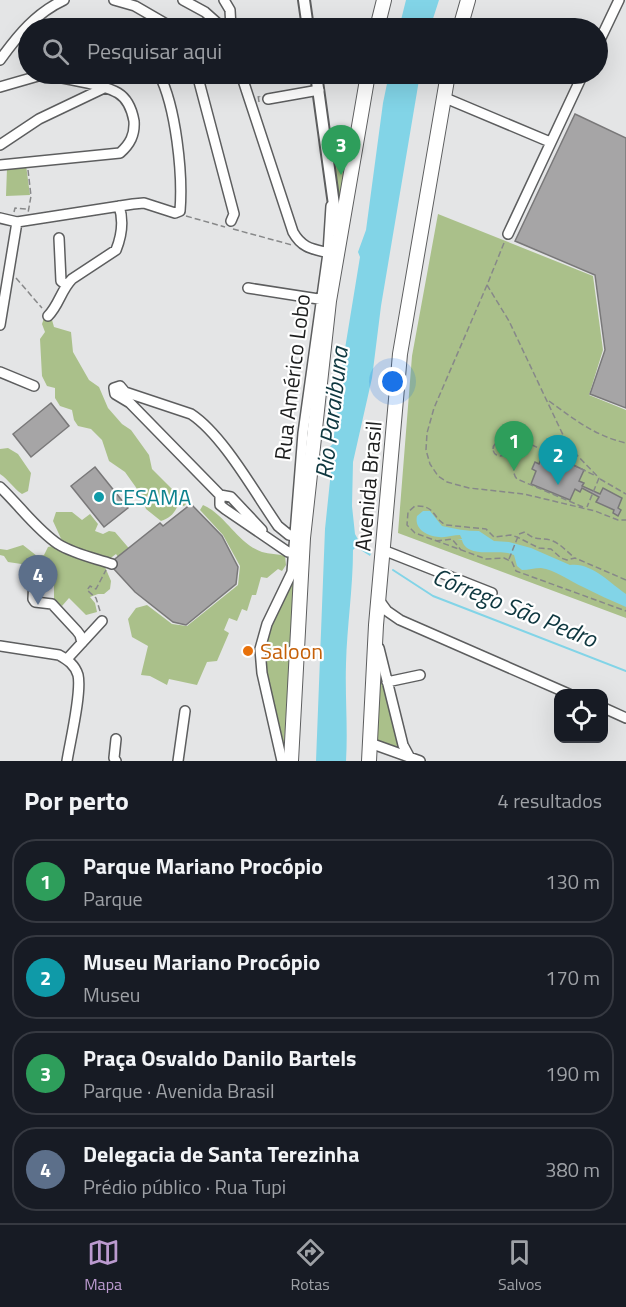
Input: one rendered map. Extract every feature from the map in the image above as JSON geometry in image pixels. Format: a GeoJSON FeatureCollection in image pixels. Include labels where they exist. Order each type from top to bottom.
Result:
{"type":"FeatureCollection","features":[{"type":"Feature","properties":{"kind":"highway"},"geometry":{"type":"LineString","coordinates":[[380,18],[384,0]]}},
{"type":"Feature","properties":{"kind":"highway"},"geometry":{"type":"LineString","coordinates":[[463,18],[468,0]]}},
{"type":"Feature","properties":{"kind":"highway"},"geometry":{"type":"LineString","coordinates":[[291,761],[299,547],[325,300],[366,84]]}},
{"type":"Feature","properties":{"kind":"highway","name":"Avenida Brasil"},"geometry":{"type":"LineString","coordinates":[[369,761],[376,630],[400,354],[446,84]]}},
{"type":"Feature","properties":{"kind":"main road"},"geometry":{"type":"LineString","coordinates":[[304,0],[307,18]]}},
{"type":"Feature","properties":{"kind":"main road"},"geometry":{"type":"LineString","coordinates":[[318,84],[333,186],[338,239]]}},
{"type":"Feature","properties":{"kind":"street"},"geometry":{"type":"LineString","coordinates":[[34,18],[64,0]]}},
{"type":"Feature","properties":{"kind":"street"},"geometry":{"type":"LineString","coordinates":[[114,0],[135,6],[156,18]]}},
{"type":"Feature","properties":{"kind":"street"},"geometry":{"type":"LineString","coordinates":[[183,0],[212,18]]}},
{"type":"Feature","properties":{"kind":"street"},"geometry":{"type":"LineString","coordinates":[[224,0],[230,10],[230,18]]}},
{"type":"Feature","properties":{"kind":"street"},"geometry":{"type":"LineString","coordinates":[[608,22],[619,0]]}},
{"type":"Feature","properties":{"kind":"street"},"geometry":{"type":"LineString","coordinates":[[0,60],[18,36]]}},
{"type":"Feature","properties":{"kind":"street"},"geometry":{"type":"LineString","coordinates":[[0,42],[14,40]]}},
{"type":"Feature","properties":{"kind":"street"},"geometry":{"type":"LineString","coordinates":[[0,87],[18,82]]}},
{"type":"Feature","properties":{"kind":"street"},"geometry":{"type":"LineString","coordinates":[[0,165],[120,153],[128,147],[135,128],[133,114],[127,101],[118,93],[87,84]]}},
{"type":"Feature","properties":{"kind":"street"},"geometry":{"type":"LineString","coordinates":[[0,218],[18,222],[144,203],[181,213],[180,168],[170,108],[162,84]]}},
{"type":"Feature","properties":{"kind":"street"},"geometry":{"type":"LineString","coordinates":[[200,84],[234,214],[231,221]]}},
{"type":"Feature","properties":{"kind":"street"},"geometry":{"type":"LineString","coordinates":[[244,84],[297,244],[332,254],[333,186]]}},
{"type":"Feature","properties":{"kind":"street"},"geometry":{"type":"LineString","coordinates":[[508,234],[578,84]]}},
{"type":"Feature","properties":{"kind":"street"},"geometry":{"type":"LineString","coordinates":[[0,145],[39,119],[104,88]]}},
{"type":"Feature","properties":{"kind":"street"},"geometry":{"type":"LineString","coordinates":[[268,99],[319,90]]}},
{"type":"Feature","properties":{"kind":"street"},"geometry":{"type":"LineString","coordinates":[[443,97],[550,142]]}},
{"type":"Feature","properties":{"kind":"street"},"geometry":{"type":"LineString","coordinates":[[48,316],[72,279],[116,250],[122,233],[119,206]]}},
{"type":"Feature","properties":{"kind":"street"},"geometry":{"type":"LineString","coordinates":[[0,325],[5,270],[18,222]]}},
{"type":"Feature","properties":{"kind":"street"},"geometry":{"type":"LineString","coordinates":[[59,238],[61,281],[66,285]]}},
{"type":"Feature","properties":{"kind":"street"},"geometry":{"type":"LineString","coordinates":[[248,288],[325,300]]}},
{"type":"Feature","properties":{"kind":"street"},"geometry":{"type":"LineString","coordinates":[[0,372],[34,386]]}},
{"type":"Feature","properties":{"kind":"street"},"geometry":{"type":"LineString","coordinates":[[120,387],[125,392],[185,412],[200,420],[220,443],[278,526],[299,547],[272,540],[231,497],[220,495],[130,403],[115,394],[114,388],[120,387]]}},
{"type":"Feature","properties":{"kind":"street"},"geometry":{"type":"LineString","coordinates":[[0,487],[45,534],[59,544],[111,563]]}},
{"type":"Feature","properties":{"kind":"street"},"geometry":{"type":"LineString","coordinates":[[282,761],[262,673],[260,649],[267,624],[292,572],[299,547]]}},
{"type":"Feature","properties":{"kind":"street"},"geometry":{"type":"LineString","coordinates":[[383,550],[492,593]]}},
{"type":"Feature","properties":{"kind":"street"},"geometry":{"type":"LineString","coordinates":[[34,578],[33,600],[52,604],[80,635],[82,643]]}},
{"type":"Feature","properties":{"kind":"street"},"geometry":{"type":"LineString","coordinates":[[379,600],[400,620],[560,689]]}},
{"type":"Feature","properties":{"kind":"street"},"geometry":{"type":"LineString","coordinates":[[400,620],[387,620],[376,630],[403,745],[410,758]]}},
{"type":"Feature","properties":{"kind":"street"},"geometry":{"type":"LineString","coordinates":[[68,659],[102,621]]}},
{"type":"Feature","properties":{"kind":"street"},"geometry":{"type":"LineString","coordinates":[[0,646],[50,653],[68,659],[73,666],[78,681],[68,761]]}},
{"type":"Feature","properties":{"kind":"street"},"geometry":{"type":"LineString","coordinates":[[387,682],[420,675]]}},
{"type":"Feature","properties":{"kind":"street"},"geometry":{"type":"LineString","coordinates":[[608,710],[626,718]]}},
{"type":"Feature","properties":{"kind":"street"},"geometry":{"type":"LineString","coordinates":[[178,761],[185,711]]}},
{"type":"Feature","properties":{"kind":"street"},"geometry":{"type":"LineString","coordinates":[[116,739],[114,759],[116,761]]}},
{"type":"Feature","properties":{"kind":"street"},"geometry":{"type":"LineString","coordinates":[[370,743],[420,761]]}},
{"type":"Feature","properties":{"kind":"street"},"geometry":{"type":"LineString","coordinates":[[389,761],[390,751]]}},
{"type":"Feature","properties":{"kind":"path"},"geometry":{"type":"LineString","coordinates":[[27,162],[30,196],[28,216]]}},
{"type":"Feature","properties":{"kind":"path"},"geometry":{"type":"LineString","coordinates":[[15,208],[28,209]]}},
{"type":"Feature","properties":{"kind":"path"},"geometry":{"type":"LineString","coordinates":[[181,213],[297,244]]}},
{"type":"Feature","properties":{"kind":"path"},"geometry":{"type":"LineString","coordinates":[[508,234],[434,408],[427,432],[426,450],[430,464],[438,476],[447,482],[469,488],[524,494],[586,508]]}},
{"type":"Feature","properties":{"kind":"path"},"geometry":{"type":"LineString","coordinates":[[5,270],[48,316]]}},
{"type":"Feature","properties":{"kind":"path"},"geometry":{"type":"LineString","coordinates":[[487,285],[509,321],[568,443],[599,478]]}},
{"type":"Feature","properties":{"kind":"path"},"geometry":{"type":"LineString","coordinates":[[547,400],[606,439],[626,443]]}},
{"type":"Feature","properties":{"kind":"path"},"geometry":{"type":"LineString","coordinates":[[506,453],[505,444],[499,442],[495,444],[496,454],[506,453],[518,458]]}},
{"type":"Feature","properties":{"kind":"path"},"geometry":{"type":"LineString","coordinates":[[626,494],[590,471],[528,443],[523,447],[512,473],[517,479],[586,508],[618,520],[626,520]]}},
{"type":"Feature","properties":{"kind":"path"},"geometry":{"type":"LineString","coordinates":[[586,508],[599,478]]}},
{"type":"Feature","properties":{"kind":"path"},"geometry":{"type":"LineString","coordinates":[[575,558],[567,560],[561,558],[551,549],[539,548],[517,537],[494,537],[486,529],[446,525],[431,509],[423,506],[411,508],[406,520],[410,529],[436,541],[486,560],[498,558],[509,560],[516,571],[626,611]]}},
{"type":"Feature","properties":{"kind":"path"},"geometry":{"type":"LineString","coordinates":[[509,560],[517,537],[521,532],[525,532],[537,540],[553,541],[575,558],[626,580]]}},
{"type":"Feature","properties":{"kind":"path"},"geometry":{"type":"LineString","coordinates":[[436,541],[452,539],[461,551]]}},
{"type":"Feature","properties":{"kind":"path"},"geometry":{"type":"LineString","coordinates":[[102,621],[98,603],[87,590],[90,586],[96,589],[111,563]]}},
{"type":"Feature","properties":{"kind":"green space"},"geometry":{"type":"Polygon","coordinates":[[[352,141],[340,208],[330,142],[352,141]]]}},
{"type":"Feature","properties":{"kind":"green space"},"geometry":{"type":"Polygon","coordinates":[[[26,165],[30,195],[6,196],[7,168],[26,165]]]}},
{"type":"Feature","properties":{"kind":"green space"},"geometry":{"type":"Polygon","coordinates":[[[438,214],[593,276],[603,350],[589,395],[626,410],[626,618],[398,533],[412,356],[438,214]]]}},
{"type":"Feature","properties":{"kind":"green space"},"geometry":{"type":"Polygon","coordinates":[[[44,318],[52,320],[54,327],[71,332],[73,352],[89,380],[99,387],[108,408],[122,424],[131,430],[149,455],[152,469],[176,493],[184,495],[189,501],[184,506],[178,505],[167,518],[161,521],[146,509],[140,493],[125,472],[109,461],[102,440],[91,429],[78,426],[72,410],[60,406],[55,398],[55,388],[47,386],[42,376],[40,339],[45,332],[42,324],[44,318]]]}},
{"type":"Feature","properties":{"kind":"green space"},"geometry":{"type":"Polygon","coordinates":[[[8,448],[18,454],[31,473],[28,491],[22,494],[0,474],[0,449],[8,448]]]}},
{"type":"Feature","properties":{"kind":"green space"},"geometry":{"type":"Polygon","coordinates":[[[203,505],[218,515],[253,548],[285,556],[286,565],[282,571],[278,569],[267,578],[261,577],[256,595],[252,595],[247,611],[242,609],[237,621],[229,618],[224,630],[229,633],[217,661],[207,662],[197,685],[169,679],[167,685],[150,676],[141,675],[148,646],[132,637],[128,619],[136,608],[147,605],[172,624],[187,626],[238,585],[240,566],[223,535],[200,510],[203,505]]]}},
{"type":"Feature","properties":{"kind":"green space"},"geometry":{"type":"Polygon","coordinates":[[[56,512],[72,512],[82,520],[90,514],[98,524],[95,531],[103,534],[109,531],[115,532],[133,553],[121,561],[116,554],[108,560],[63,543],[53,521],[56,512]]]}},
{"type":"Feature","properties":{"kind":"green space"},"geometry":{"type":"Polygon","coordinates":[[[23,545],[37,556],[44,555],[48,547],[53,546],[105,567],[111,581],[110,589],[104,594],[90,597],[95,603],[97,612],[86,615],[69,598],[62,606],[54,599],[54,574],[28,565],[8,562],[4,556],[0,555],[0,549],[7,550],[23,545]]]}},
{"type":"Feature","properties":{"kind":"green space"},"geometry":{"type":"Polygon","coordinates":[[[295,572],[284,745],[265,664],[264,639],[295,572]]]}},
{"type":"Feature","properties":{"kind":"green space"},"geometry":{"type":"Polygon","coordinates":[[[378,678],[383,678],[401,750],[374,741],[378,678]]]}},
{"type":"Feature","properties":{"kind":"water"},"geometry":{"type":"Polygon","coordinates":[[[406,0],[439,0],[433,18],[402,18],[406,0]]]}},
{"type":"Feature","properties":{"kind":"water","name":"Rio Paraibuna"},"geometry":{"type":"Polygon","coordinates":[[[387,84],[418,84],[381,306],[372,378],[353,462],[352,506],[355,534],[360,543],[372,551],[370,556],[356,547],[353,550],[346,664],[346,761],[316,761],[325,529],[333,452],[327,449],[333,444],[341,375],[339,372],[342,367],[360,257],[358,252],[366,230],[387,84]]]}},
{"type":"Feature","properties":{"kind":"water"},"geometry":{"type":"Polygon","coordinates":[[[423,511],[430,511],[442,526],[479,531],[494,541],[509,542],[531,548],[570,565],[593,570],[626,594],[626,607],[551,571],[541,568],[522,570],[517,566],[514,555],[469,549],[462,540],[457,540],[462,539],[460,535],[442,537],[426,533],[417,525],[417,516],[423,511]]]}},
{"type":"Feature","properties":{"kind":"building"},"geometry":{"type":"Polygon","coordinates":[[[575,114],[626,138],[626,408],[590,394],[605,350],[595,275],[515,241],[575,114]]]}},
{"type":"Feature","properties":{"kind":"building"},"geometry":{"type":"Polygon","coordinates":[[[51,403],[69,426],[31,457],[13,434],[51,403]]]}},
{"type":"Feature","properties":{"kind":"building"},"geometry":{"type":"Polygon","coordinates":[[[544,451],[584,470],[579,481],[584,483],[582,486],[600,494],[603,488],[622,498],[618,516],[613,513],[614,510],[596,502],[599,497],[582,488],[580,492],[575,489],[570,500],[531,484],[536,471],[532,469],[535,462],[539,464],[544,451]]]}},
{"type":"Feature","properties":{"kind":"building","name":"CESAMA"},"geometry":{"type":"Polygon","coordinates":[[[95,467],[128,508],[104,527],[71,486],[95,467]]]}},
{"type":"Feature","properties":{"kind":"building"},"geometry":{"type":"Polygon","coordinates":[[[191,504],[222,536],[238,567],[236,584],[186,625],[173,622],[135,592],[113,568],[115,559],[160,523],[163,526],[191,504]]]}},
{"type":"Feature","properties":{"kind":"waterway","name":"Córrego São Pedro"},"geometry":{"type":"LineString","coordinates":[[393,570],[433,596],[626,671]]}},
{"type":"Feature","properties":{"kind":"place","name":"Praça Osvaldo Danilo Bartels"},"geometry":{"type":"Point","coordinates":[341,175]}},
{"type":"Feature","properties":{"kind":"place","name":"Parque Mariano Procópio"},"geometry":{"type":"Point","coordinates":[514,471]}},
{"type":"Feature","properties":{"kind":"place","name":"Museu Mariano Procópio"},"geometry":{"type":"Point","coordinates":[558,485]}},
{"type":"Feature","properties":{"kind":"place","name":"CESAMA"},"geometry":{"type":"Point","coordinates":[99,497]}},
{"type":"Feature","properties":{"kind":"place","name":"Delegacia de Santa Terezinha"},"geometry":{"type":"Point","coordinates":[38,605]}},
{"type":"Feature","properties":{"kind":"place","name":"Saloon"},"geometry":{"type":"Point","coordinates":[248,651]}}]}
